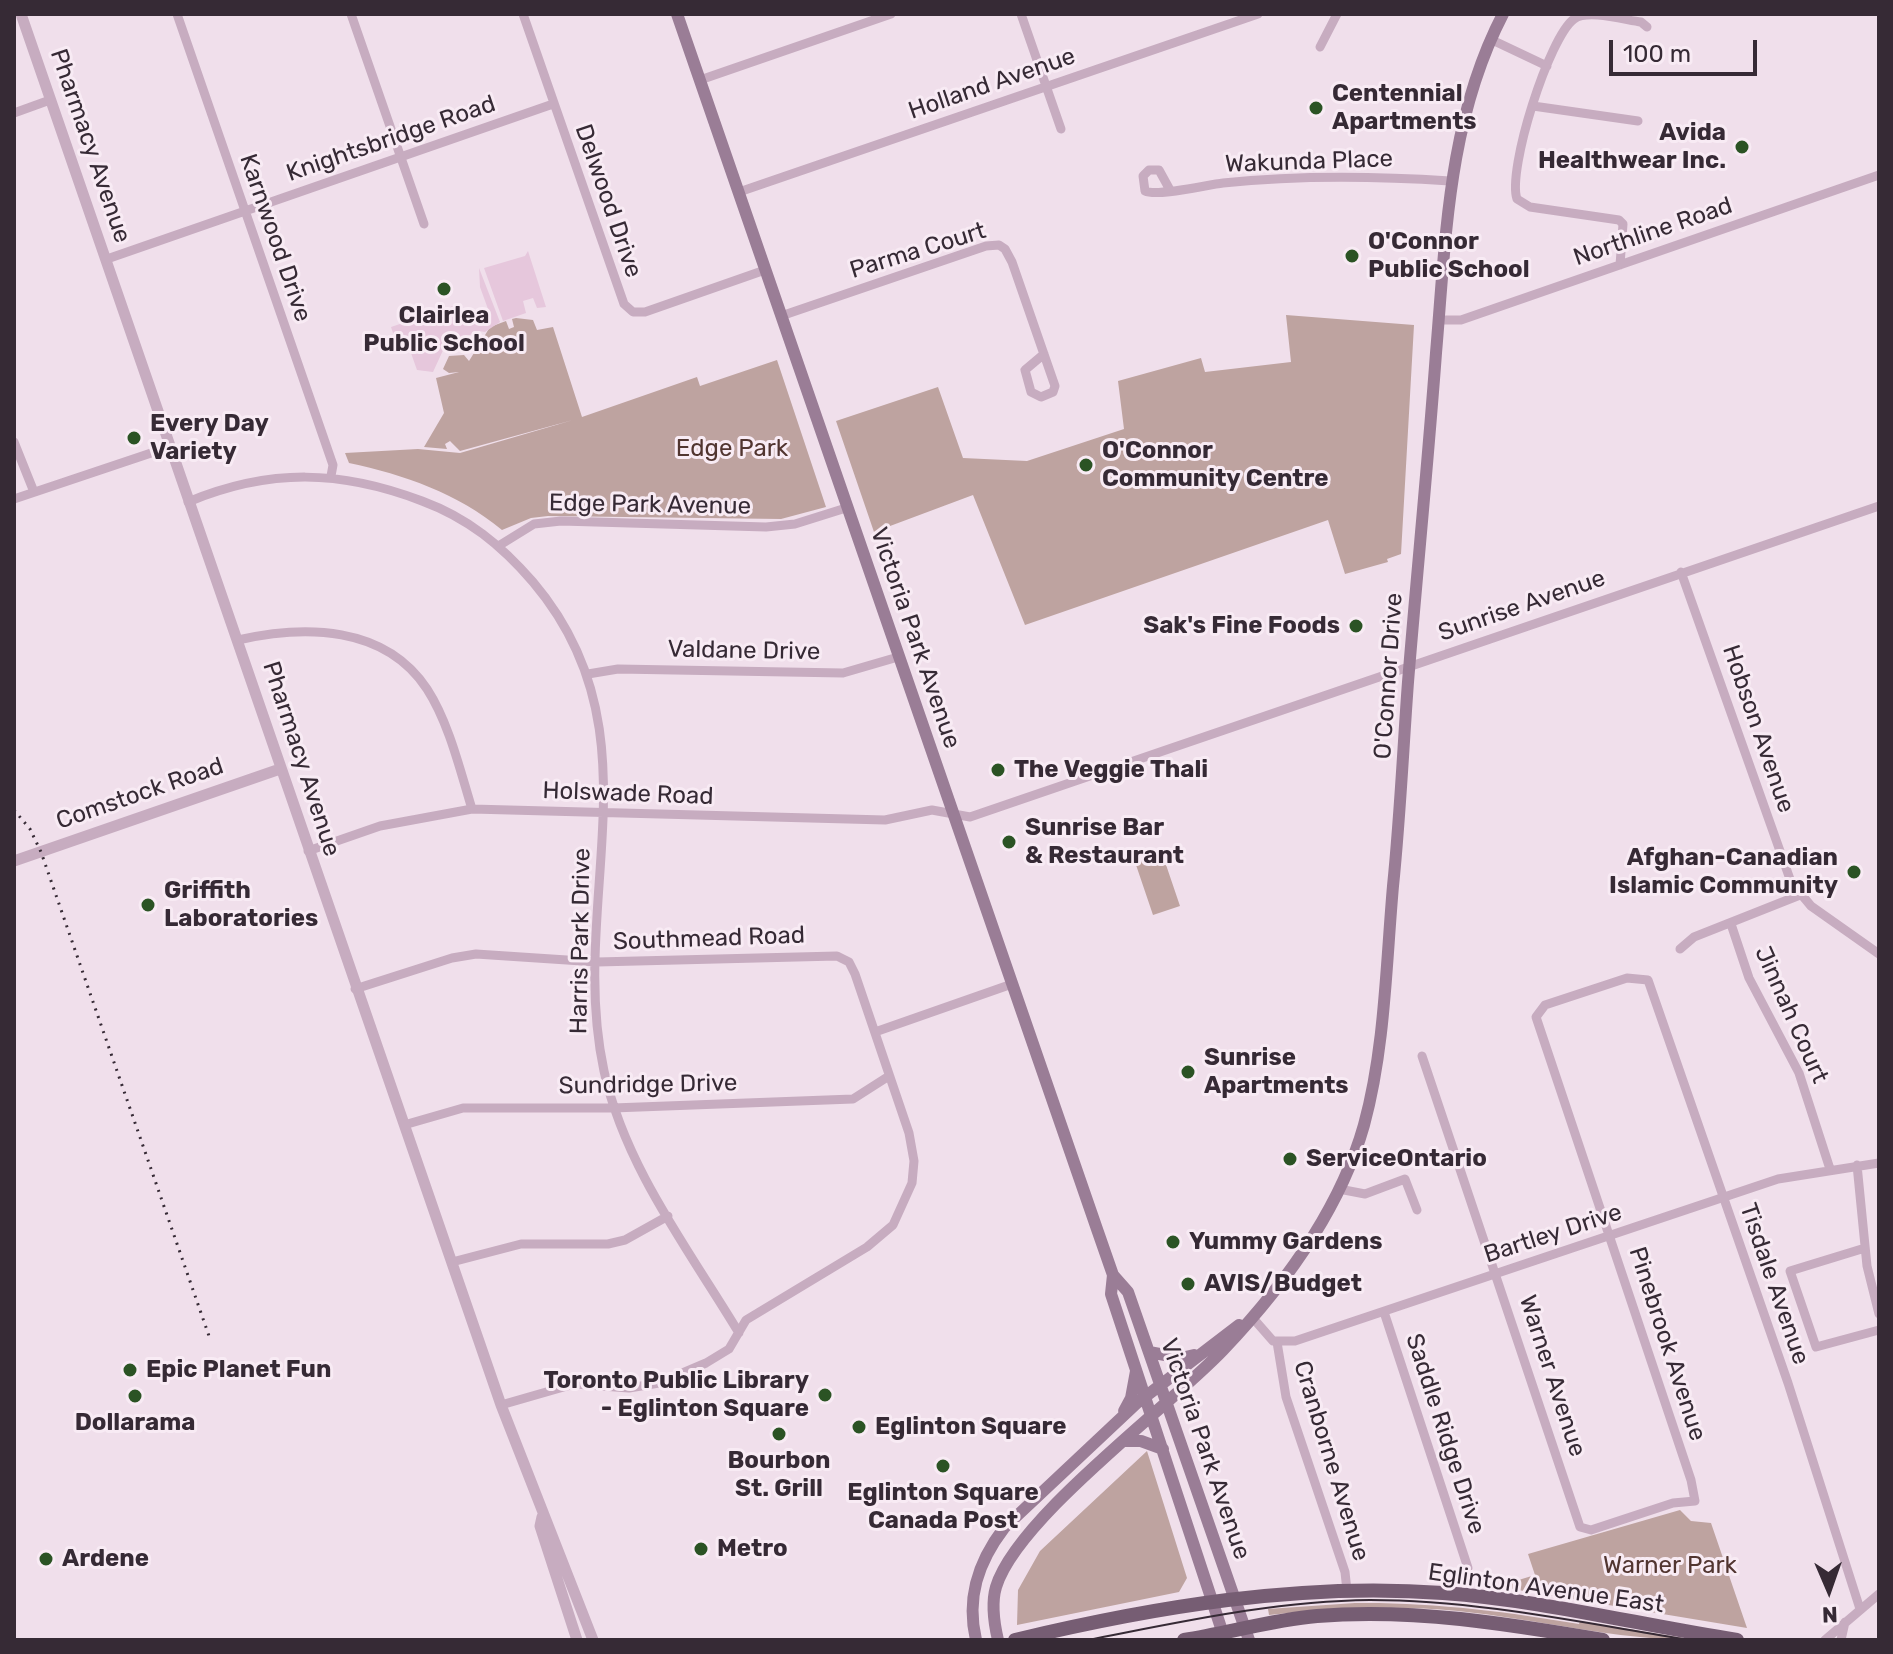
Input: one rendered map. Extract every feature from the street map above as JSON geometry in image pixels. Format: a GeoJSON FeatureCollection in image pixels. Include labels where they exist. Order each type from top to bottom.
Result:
{"type":"FeatureCollection","features":[{"type":"Feature","properties":{"kind":"main road","name":"Victoria Park Avenue"},"geometry":{"type":"LineString","coordinates":[[677,14],[1113,1275],[1128,1292],[1247,1634]]}},
{"type":"Feature","properties":{"kind":"main road","name":"O'Connor Drive"},"geometry":{"type":"LineString","coordinates":[[1166,1404],[1252,1317],[1317,1229],[1339,1189],[1358,1143],[1377,1060],[1399,833],[1450,181],[1469,96],[1490,39],[1503,14]]}},
{"type":"Feature","properties":{"kind":"main road","name":"Victoria Park Avenue"},"geometry":{"type":"LineString","coordinates":[[1113,1275],[1111,1294],[1224,1636]]}},
{"type":"Feature","properties":{"kind":"main road","name":"O'Connor Drive"},"geometry":{"type":"LineString","coordinates":[[1160,1384],[1252,1317]]}},
{"type":"Feature","properties":{"kind":"main road"},"geometry":{"type":"LineString","coordinates":[[1149,1352],[1181,1358],[1201,1353]]}},
{"type":"Feature","properties":{"kind":"main road"},"geometry":{"type":"LineString","coordinates":[[1118,1420],[1131,1398],[1136,1367]]}},
{"type":"Feature","properties":{"kind":"main road"},"geometry":{"type":"LineString","coordinates":[[976,1640],[972,1594],[989,1550],[1030,1501],[1160,1384]]}},
{"type":"Feature","properties":{"kind":"main road"},"geometry":{"type":"LineString","coordinates":[[998,1640],[994,1597],[1007,1564],[1064,1498],[1166,1404]]}},
{"type":"Feature","properties":{"kind":"main road"},"geometry":{"type":"LineString","coordinates":[[1125,1441],[1141,1441],[1163,1449]]}},
{"type":"Feature","properties":{"kind":"main road","name":"Eglinton Avenue East"},"geometry":{"type":"LineString","coordinates":[[1015,1640],[1213,1603],[1347,1591],[1447,1593],[1737,1640]]}},
{"type":"Feature","properties":{"kind":"main road","name":"Eglinton Avenue East"},"geometry":{"type":"LineString","coordinates":[[1184,1640],[1247,1634],[1318,1616],[1410,1614],[1475,1619],[1603,1640]]}},
{"type":"Feature","properties":{"kind":"street","name":"Pharmacy Avenue"},"geometry":{"type":"LineString","coordinates":[[21,14],[501,1405],[542,1517],[549,1523],[593,1640]]}},
{"type":"Feature","properties":{"kind":"street","name":"Karnwood Drive"},"geometry":{"type":"LineString","coordinates":[[177,14],[333,465],[331,476]]}},
{"type":"Feature","properties":{"kind":"street"},"geometry":{"type":"LineString","coordinates":[[351,14],[424,224]]}},
{"type":"Feature","properties":{"kind":"street","name":"Delwood Drive"},"geometry":{"type":"LineString","coordinates":[[523,14],[628,308],[645,312],[765,270]]}},
{"type":"Feature","properties":{"kind":"street"},"geometry":{"type":"LineString","coordinates":[[700,80],[891,14]]}},
{"type":"Feature","properties":{"kind":"street"},"geometry":{"type":"LineString","coordinates":[[1021,14],[1061,129]]}},
{"type":"Feature","properties":{"kind":"street","name":"Holland Avenue"},"geometry":{"type":"LineString","coordinates":[[739,192],[1258,14]]}},
{"type":"Feature","properties":{"kind":"street"},"geometry":{"type":"LineString","coordinates":[[1320,47],[1337,14]]}},
{"type":"Feature","properties":{"kind":"street"},"geometry":{"type":"LineString","coordinates":[[1620,265],[1623,224],[1610,216],[1530,207],[1517,199],[1514,187],[1533,106],[1547,66],[1569,24],[1579,16],[1641,22],[1647,27]]}},
{"type":"Feature","properties":{"kind":"street"},"geometry":{"type":"LineString","coordinates":[[1490,39],[1547,66]]}},
{"type":"Feature","properties":{"kind":"street"},"geometry":{"type":"LineString","coordinates":[[14,113],[50,100]]}},
{"type":"Feature","properties":{"kind":"street","name":"Knightsbridge Road"},"geometry":{"type":"LineString","coordinates":[[107,259],[553,104]]}},
{"type":"Feature","properties":{"kind":"street"},"geometry":{"type":"LineString","coordinates":[[1533,106],[1638,121]]}},
{"type":"Feature","properties":{"kind":"street","name":"Northline Road"},"geometry":{"type":"LineString","coordinates":[[1439,320],[1461,320],[1879,175]]}},
{"type":"Feature","properties":{"kind":"street","name":"Wakunda Place"},"geometry":{"type":"LineString","coordinates":[[1170,190],[1309,177],[1450,181]]}},
{"type":"Feature","properties":{"kind":"street","name":"Parma Court"},"geometry":{"type":"LineString","coordinates":[[781,316],[986,246],[999,245],[1009,255],[1044,354]]}},
{"type":"Feature","properties":{"kind":"street"},"geometry":{"type":"LineString","coordinates":[[14,442],[34,492]]}},
{"type":"Feature","properties":{"kind":"street"},"geometry":{"type":"LineString","coordinates":[[14,499],[169,447]]}},
{"type":"Feature","properties":{"kind":"street"},"geometry":{"type":"LineString","coordinates":[[188,502],[264,479],[331,476],[381,485],[438,507],[468,522],[500,545]]}},
{"type":"Feature","properties":{"kind":"street","name":"Sunrise Avenue"},"geometry":{"type":"LineString","coordinates":[[952,811],[970,817],[1879,506]]}},
{"type":"Feature","properties":{"kind":"street","name":"Edge Park Avenue"},"geometry":{"type":"LineString","coordinates":[[500,545],[534,524],[561,521],[766,527],[795,524],[846,508]]}},
{"type":"Feature","properties":{"kind":"street","name":"Harris Park Drive"},"geometry":{"type":"LineString","coordinates":[[500,545],[543,594],[570,635],[588,674],[602,734],[604,815],[597,962],[599,1045],[613,1108],[620,1129],[668,1216],[739,1333]]}},
{"type":"Feature","properties":{"kind":"street","name":"Hobson Avenue"},"geometry":{"type":"LineString","coordinates":[[1681,572],[1786,872],[1800,895],[1879,954]]}},
{"type":"Feature","properties":{"kind":"street"},"geometry":{"type":"LineString","coordinates":[[238,640],[298,630],[339,632],[379,647],[426,687],[437,708],[472,809]]}},
{"type":"Feature","properties":{"kind":"street","name":"Valdane Drive"},"geometry":{"type":"LineString","coordinates":[[588,674],[618,669],[843,673],[898,657]]}},
{"type":"Feature","properties":{"kind":"street","name":"Comstock Road"},"geometry":{"type":"LineString","coordinates":[[14,861],[280,769]]}},
{"type":"Feature","properties":{"kind":"street","name":"Holswade Road"},"geometry":{"type":"LineString","coordinates":[[308,851],[380,826],[472,809],[604,815],[885,820],[932,810],[952,811]]}},
{"type":"Feature","properties":{"kind":"street"},"geometry":{"type":"LineString","coordinates":[[1680,949],[1694,937],[1800,895]]}},
{"type":"Feature","properties":{"kind":"street","name":"Jinnah Court"},"geometry":{"type":"LineString","coordinates":[[1731,924],[1749,978],[1799,1073],[1830,1169]]}},
{"type":"Feature","properties":{"kind":"street","name":"Southmead Road"},"geometry":{"type":"LineString","coordinates":[[355,989],[440,961],[476,954],[597,962],[837,956],[849,962],[855,974],[909,1133],[914,1161],[912,1183],[899,1215],[881,1238],[746,1320],[729,1349],[659,1383],[629,1388],[574,1384],[501,1405]]}},
{"type":"Feature","properties":{"kind":"street","name":"Pinebrook Avenue"},"geometry":{"type":"LineString","coordinates":[[1580,1527],[1591,1530],[1673,1503],[1695,1501],[1611,1236],[1536,1017],[1545,1005],[1627,978],[1642,977]]}},
{"type":"Feature","properties":{"kind":"street","name":"Tisdale Avenue"},"geometry":{"type":"LineString","coordinates":[[1642,977],[1652,987],[1788,1383],[1860,1609]]}},
{"type":"Feature","properties":{"kind":"street"},"geometry":{"type":"LineString","coordinates":[[875,1032],[1012,984]]}},
{"type":"Feature","properties":{"kind":"street","name":"Warner Avenue"},"geometry":{"type":"LineString","coordinates":[[1422,1056],[1580,1527]]}},
{"type":"Feature","properties":{"kind":"street","name":"Sundridge Drive"},"geometry":{"type":"LineString","coordinates":[[404,1125],[463,1108],[613,1108],[853,1099],[889,1076]]}},
{"type":"Feature","properties":{"kind":"street","name":"Bartley Drive"},"geometry":{"type":"LineString","coordinates":[[1277,1342],[1295,1341],[1778,1179],[1879,1163]]}},
{"type":"Feature","properties":{"kind":"street"},"geometry":{"type":"LineString","coordinates":[[1857,1165],[1865,1248],[1879,1314]]}},
{"type":"Feature","properties":{"kind":"street"},"geometry":{"type":"LineString","coordinates":[[1339,1189],[1365,1194],[1405,1179],[1417,1210]]}},
{"type":"Feature","properties":{"kind":"street"},"geometry":{"type":"LineString","coordinates":[[452,1262],[496,1248],[521,1244],[608,1244],[625,1240],[668,1216]]}},
{"type":"Feature","properties":{"kind":"street"},"geometry":{"type":"LineString","coordinates":[[1865,1248],[1790,1271],[1816,1347],[1879,1330]]}},
{"type":"Feature","properties":{"kind":"street","name":"Saddle Ridge Drive"},"geometry":{"type":"LineString","coordinates":[[1384,1312],[1468,1568]]}},
{"type":"Feature","properties":{"kind":"street"},"geometry":{"type":"LineString","coordinates":[[1252,1317],[1265,1335],[1277,1342]]}},
{"type":"Feature","properties":{"kind":"street","name":"Cranborne Avenue"},"geometry":{"type":"LineString","coordinates":[[1277,1342],[1286,1397],[1345,1572],[1347,1591]]}},
{"type":"Feature","properties":{"kind":"street","name":"Pharmacy Avenue"},"geometry":{"type":"LineString","coordinates":[[542,1517],[540,1526],[577,1640]]}},
{"type":"Feature","properties":{"kind":"street"},"geometry":{"type":"LineString","coordinates":[[1825,1640],[1879,1594]]}},
{"type":"Feature","properties":{"kind":"street"},"geometry":{"type":"LineString","coordinates":[[1841,1640],[1845,1622]]}},
{"type":"Feature","properties":{"kind":"green space"},"geometry":{"type":"Polygon","coordinates":[[[1286,315],[1414,325],[1401,554],[1387,559],[1388,562],[1345,574],[1328,520],[1025,625],[973,495],[874,532],[836,421],[938,387],[963,458],[1027,461],[1124,429],[1118,381],[1201,358],[1205,372],[1291,362],[1286,315]]]}},
{"type":"Feature","properties":{"kind":"green space","name":"Edge Park"},"geometry":{"type":"Polygon","coordinates":[[[512,319],[533,320],[537,330],[553,327],[582,417],[697,377],[700,386],[777,360],[826,507],[781,519],[548,516],[531,518],[502,530],[467,506],[430,487],[349,463],[345,453],[418,449],[460,453],[573,420],[460,451],[450,441],[445,444],[447,449],[424,447],[444,413],[436,378],[459,372],[449,373],[443,369],[449,356],[464,355],[469,361],[490,327],[506,321],[509,329],[514,327],[512,319]]]}},
{"type":"Feature","properties":{"kind":"green space"},"geometry":{"type":"Polygon","coordinates":[[[1162,853],[1180,906],[1153,915],[1135,862],[1162,853]]]}},
{"type":"Feature","properties":{"kind":"green space"},"geometry":{"type":"Polygon","coordinates":[[[1147,1451],[1187,1578],[1179,1592],[1017,1625],[1018,1590],[1040,1551],[1147,1451]]]}},
{"type":"Feature","properties":{"kind":"green space","name":"Warner Park"},"geometry":{"type":"Polygon","coordinates":[[[1680,1510],[1691,1521],[1711,1523],[1747,1628],[1512,1589],[1512,1582],[1535,1575],[1528,1554],[1680,1510]]]}},
{"type":"Feature","properties":{"kind":"green space"},"geometry":{"type":"Polygon","coordinates":[[[1355,1603],[1412,1604],[1579,1624],[1580,1621],[1695,1640],[1635,1637],[1434,1609],[1363,1608],[1269,1615],[1268,1609],[1355,1603]]]}},
{"type":"Feature","properties":{"kind":"shaded area"},"geometry":{"type":"Polygon","coordinates":[[[528,251],[546,307],[537,308],[533,298],[523,301],[526,313],[503,321],[484,268],[525,256],[528,251]]]}},
{"type":"Feature","properties":{"kind":"shaded area"},"geometry":{"type":"Polygon","coordinates":[[[479,268],[500,322],[485,332],[479,331],[445,346],[433,372],[417,370],[406,339],[396,342],[391,327],[456,305],[461,319],[482,319],[480,312],[488,309],[480,287],[479,268]]]}},
{"type":"Feature","properties":{"kind":"tram line"},"geometry":{"type":"LineString","coordinates":[[1088,1640],[1263,1608],[1370,1600],[1490,1608],[1689,1640]]}},
{"type":"Feature","properties":{"kind":"railway"},"geometry":{"type":"LineString","coordinates":[[14,810],[30,829],[41,852],[209,1336]]}},
{"type":"Feature","properties":{"kind":"place","name":"Centennial Apartments"},"geometry":{"type":"Point","coordinates":[1316,108]}},
{"type":"Feature","properties":{"kind":"place","name":"Avida Healthwear Inc."},"geometry":{"type":"Point","coordinates":[1742,147]}},
{"type":"Feature","properties":{"kind":"place","name":"O'Connor Public School"},"geometry":{"type":"Point","coordinates":[1352,256]}},
{"type":"Feature","properties":{"kind":"place","name":"Clairlea Public School"},"geometry":{"type":"Point","coordinates":[444,289]}},
{"type":"Feature","properties":{"kind":"place","name":"Every Day Variety"},"geometry":{"type":"Point","coordinates":[134,438]}},
{"type":"Feature","properties":{"kind":"place","name":"O'Connor Community Centre"},"geometry":{"type":"Point","coordinates":[1086,465]}},
{"type":"Feature","properties":{"kind":"place","name":"Sak's Fine Foods"},"geometry":{"type":"Point","coordinates":[1356,626]}},
{"type":"Feature","properties":{"kind":"place","name":"The Veggie Thali"},"geometry":{"type":"Point","coordinates":[998,770]}},
{"type":"Feature","properties":{"kind":"place","name":"Sunrise Bar & Restaurant"},"geometry":{"type":"Point","coordinates":[1009,842]}},
{"type":"Feature","properties":{"kind":"place","name":"Afghan-Canadian Islamic Community"},"geometry":{"type":"Point","coordinates":[1854,872]}},
{"type":"Feature","properties":{"kind":"place","name":"Griffith Laboratories"},"geometry":{"type":"Point","coordinates":[148,905]}},
{"type":"Feature","properties":{"kind":"place","name":"Sunrise Apartments"},"geometry":{"type":"Point","coordinates":[1188,1072]}},
{"type":"Feature","properties":{"kind":"place","name":"ServiceOntario"},"geometry":{"type":"Point","coordinates":[1290,1159]}},
{"type":"Feature","properties":{"kind":"place","name":"Yummy Gardens"},"geometry":{"type":"Point","coordinates":[1173,1242]}},
{"type":"Feature","properties":{"kind":"place","name":"AVIS/Budget"},"geometry":{"type":"Point","coordinates":[1188,1284]}},
{"type":"Feature","properties":{"kind":"place","name":"Epic Planet Fun"},"geometry":{"type":"Point","coordinates":[130,1370]}},
{"type":"Feature","properties":{"kind":"place","name":"Toronto Public Library - Eglinton Square"},"geometry":{"type":"Point","coordinates":[825,1395]}},
{"type":"Feature","properties":{"kind":"place","name":"Dollarama"},"geometry":{"type":"Point","coordinates":[135,1396]}},
{"type":"Feature","properties":{"kind":"place","name":"Eglinton Square"},"geometry":{"type":"Point","coordinates":[859,1427]}},
{"type":"Feature","properties":{"kind":"place","name":"Bourbon St. Grill"},"geometry":{"type":"Point","coordinates":[779,1434]}},
{"type":"Feature","properties":{"kind":"place","name":"Eglinton Square Canada Post"},"geometry":{"type":"Point","coordinates":[943,1466]}},
{"type":"Feature","properties":{"kind":"place","name":"Metro"},"geometry":{"type":"Point","coordinates":[701,1549]}},
{"type":"Feature","properties":{"kind":"place","name":"Ardene"},"geometry":{"type":"Point","coordinates":[46,1559]}}]}
